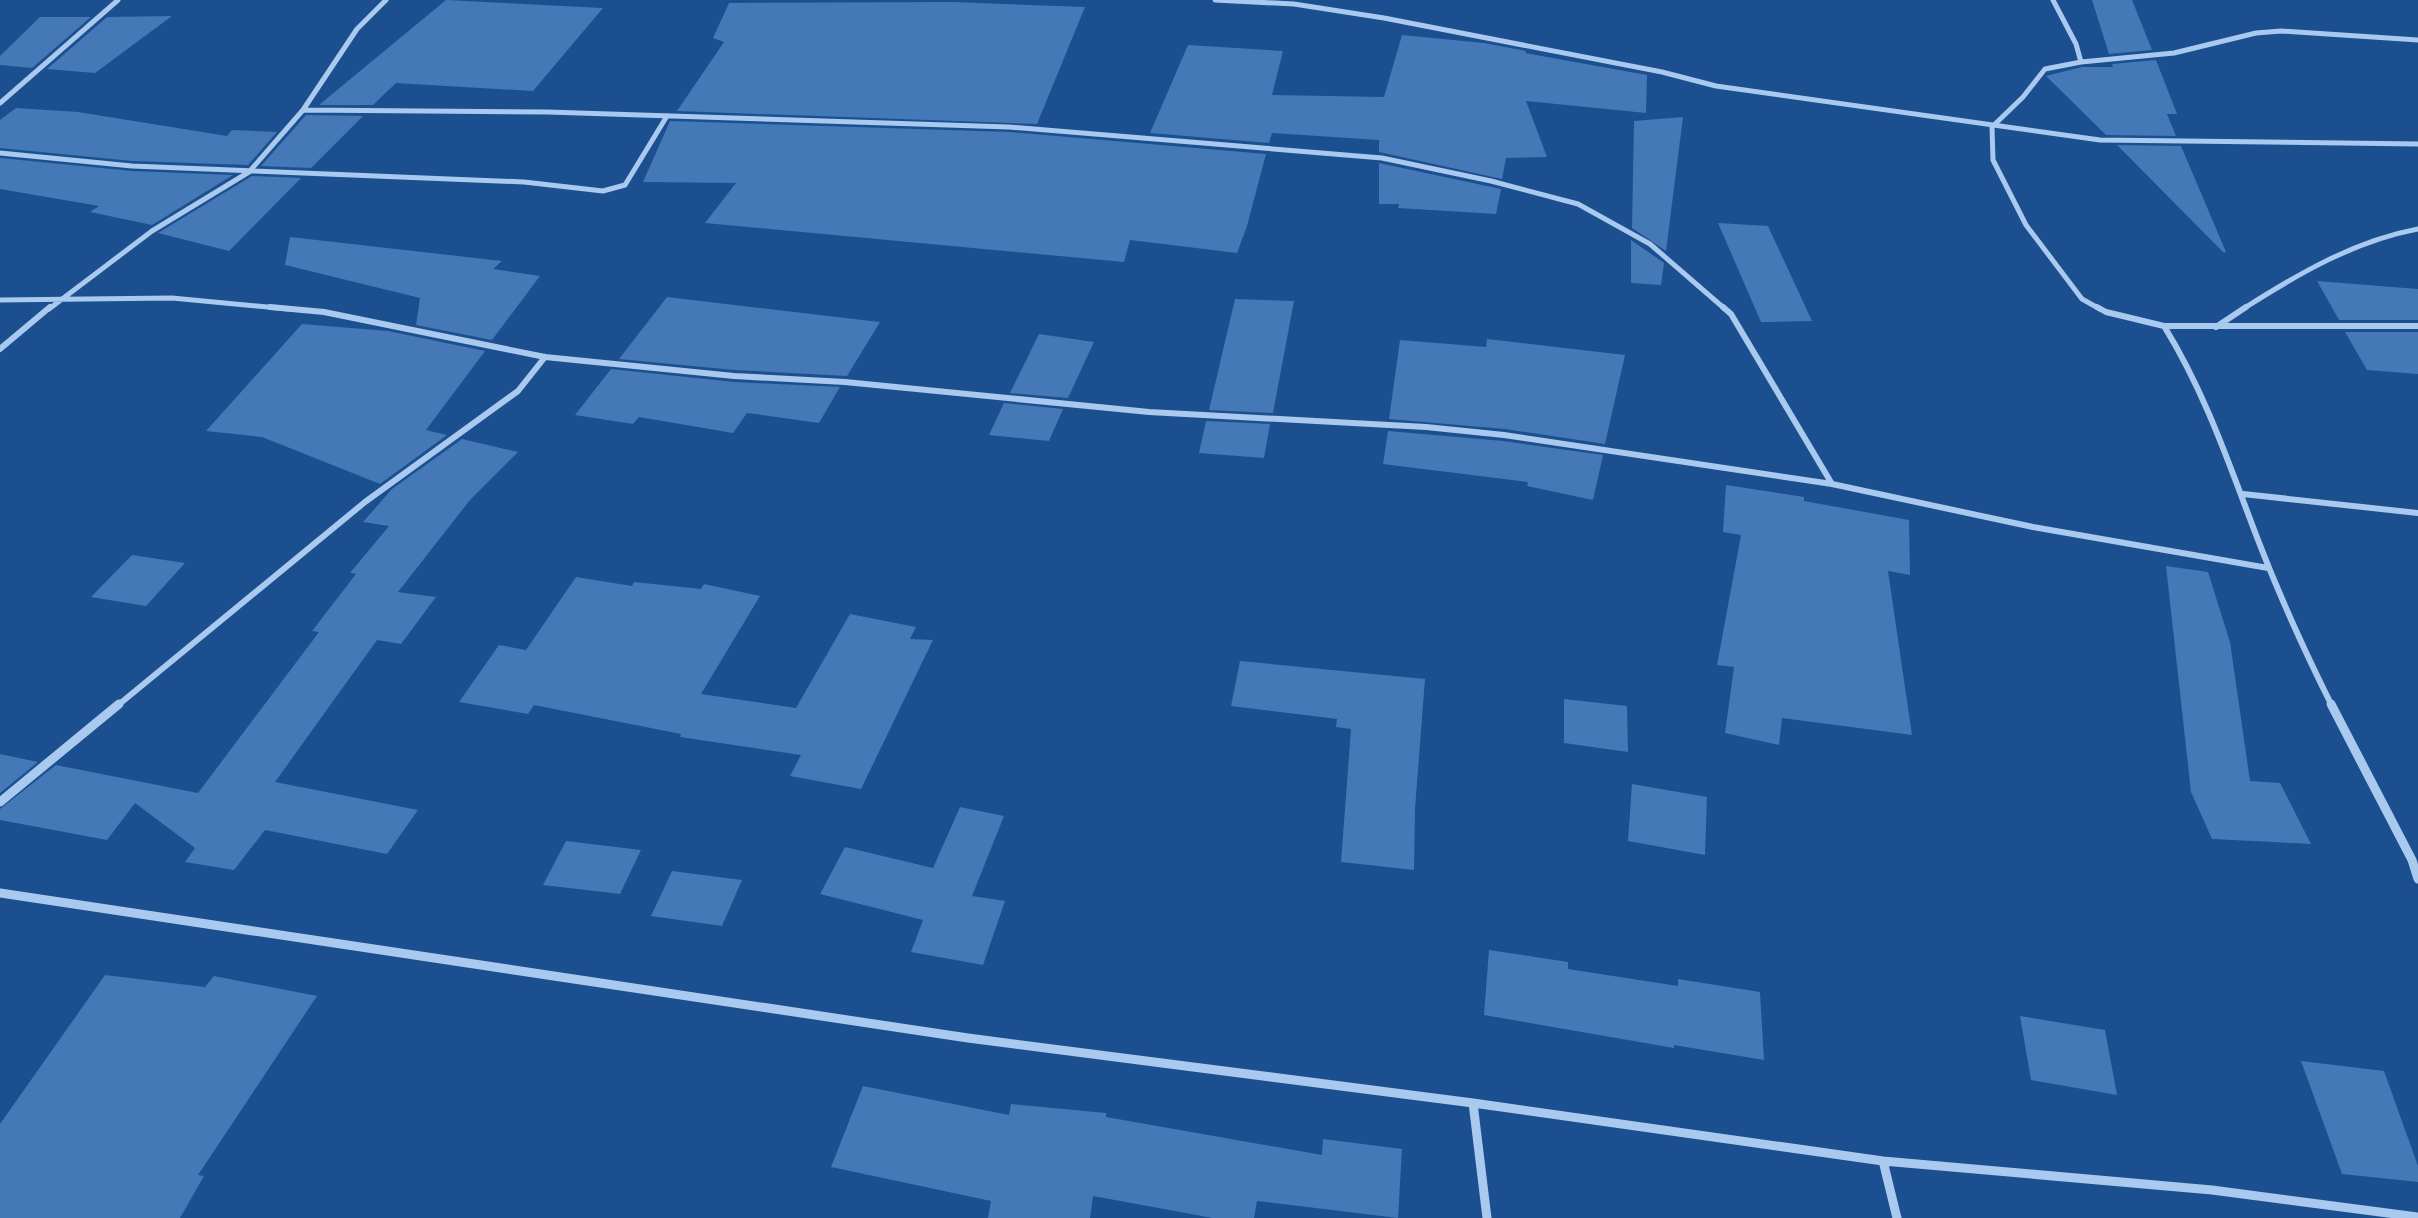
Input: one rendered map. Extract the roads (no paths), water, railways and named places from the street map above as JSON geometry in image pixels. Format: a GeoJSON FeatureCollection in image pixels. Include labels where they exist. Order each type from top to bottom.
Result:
{"type":"FeatureCollection","features":[{"type":"Feature","properties":{"kind":"street"},"geometry":{"type":"LineString","coordinates":[[0,103],[118,0]]}},
{"type":"Feature","properties":{"kind":"street"},"geometry":{"type":"LineString","coordinates":[[0,349],[57,301],[152,231],[249,172],[303,110],[357,29],[386,0]]}},
{"type":"Feature","properties":{"kind":"street"},"geometry":{"type":"LineString","coordinates":[[1214,0],[1294,4],[1371,16],[1637,67],[1716,86],[1877,107],[1992,127],[2100,140],[2418,144]]}},
{"type":"Feature","properties":{"kind":"street"},"geometry":{"type":"LineString","coordinates":[[2053,0],[2076,44],[2081,62]]}},
{"type":"Feature","properties":{"kind":"street"},"geometry":{"type":"LineString","coordinates":[[2418,40],[2281,31],[2256,33],[2174,53],[2081,62],[2045,69],[2024,97],[1992,127],[1993,160],[2026,225],[2082,299],[2106,312],[2164,326],[2418,326]]}},
{"type":"Feature","properties":{"kind":"street"},"geometry":{"type":"LineString","coordinates":[[303,110],[667,116],[1009,127],[1382,158],[1491,181],[1578,204],[1650,244],[1731,314],[1832,484]]}},
{"type":"Feature","properties":{"kind":"street"},"geometry":{"type":"LineString","coordinates":[[0,153],[132,166],[524,182],[603,191],[625,185],[667,116]]}},
{"type":"Feature","properties":{"kind":"street"},"geometry":{"type":"LineString","coordinates":[[2216,327],[2264,294],[2382,235],[2418,229]]}},
{"type":"Feature","properties":{"kind":"street"},"geometry":{"type":"LineString","coordinates":[[0,300],[172,299],[324,312],[545,357],[734,376],[845,382],[1149,412],[1426,426],[1504,435],[1832,484],[2033,527],[2268,568]]}},
{"type":"Feature","properties":{"kind":"street"},"geometry":{"type":"LineString","coordinates":[[2164,326],[2186,357],[2243,494],[2268,568],[2331,708],[2412,860],[2418,879]]}},
{"type":"Feature","properties":{"kind":"street"},"geometry":{"type":"LineString","coordinates":[[0,802],[303,551],[365,502],[518,391],[545,357]]}},
{"type":"Feature","properties":{"kind":"street"},"geometry":{"type":"LineString","coordinates":[[2243,494],[2418,513]]}},
{"type":"Feature","properties":{"kind":"street"},"geometry":{"type":"LineString","coordinates":[[0,893],[968,1038],[1473,1103],[1883,1161],[2212,1190],[2418,1217]]}},
{"type":"Feature","properties":{"kind":"street"},"geometry":{"type":"LineString","coordinates":[[1473,1103],[1487,1218]]}},
{"type":"Feature","properties":{"kind":"street"},"geometry":{"type":"LineString","coordinates":[[1883,1161],[1897,1218]]}}]}
